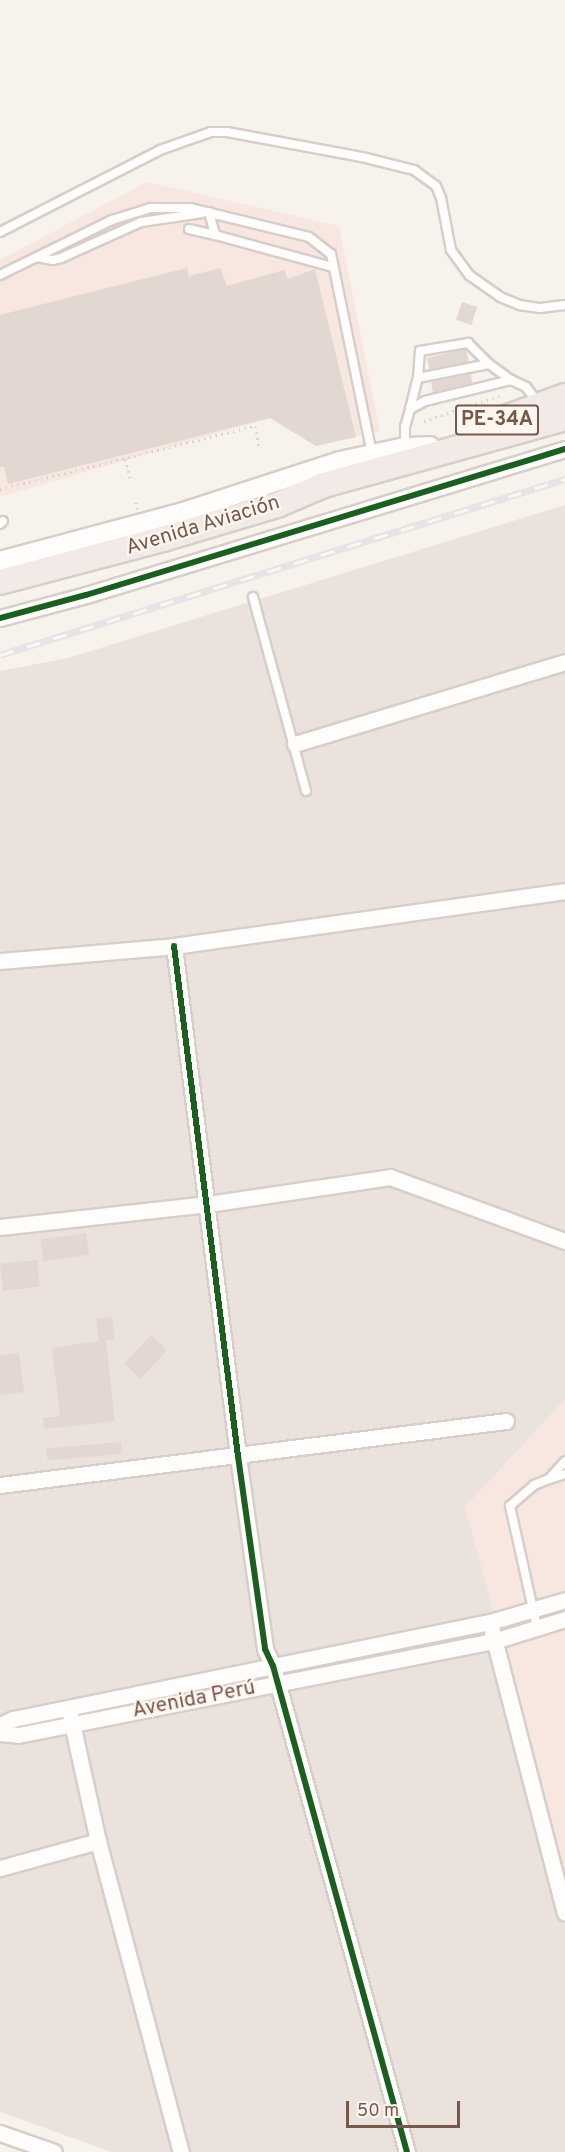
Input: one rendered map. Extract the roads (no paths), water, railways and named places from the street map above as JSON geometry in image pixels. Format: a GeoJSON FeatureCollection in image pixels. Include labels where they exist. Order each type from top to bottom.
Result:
{"type":"FeatureCollection","features":[{"type":"Feature","properties":{"kind":"highway","name":"Avenida Aviación"},"geometry":{"type":"LineString","coordinates":[[0,582],[76,563],[277,505],[317,478],[430,446],[565,396]]}},
{"type":"Feature","properties":{"kind":"highway","name":"Avenida Aviación"},"geometry":{"type":"LineString","coordinates":[[404,454],[565,418]]}},
{"type":"Feature","properties":{"kind":"street"},"geometry":{"type":"LineString","coordinates":[[0,618],[86,595],[565,449]]}},
{"type":"Feature","properties":{"kind":"street"},"geometry":{"type":"LineString","coordinates":[[0,561],[317,478],[372,454],[404,454]]}},
{"type":"Feature","properties":{"kind":"street"},"geometry":{"type":"LineString","coordinates":[[295,744],[565,662]]}},
{"type":"Feature","properties":{"kind":"street"},"geometry":{"type":"LineString","coordinates":[[0,961],[174,946],[565,891]]}},
{"type":"Feature","properties":{"kind":"street"},"geometry":{"type":"LineString","coordinates":[[174,946],[238,1456],[266,1649],[273,1666],[407,2152]]}},
{"type":"Feature","properties":{"kind":"street"},"geometry":{"type":"LineString","coordinates":[[0,1227],[208,1204],[390,1177],[565,1240]]}},
{"type":"Feature","properties":{"kind":"street"},"geometry":{"type":"LineString","coordinates":[[0,1485],[506,1420]]}},
{"type":"Feature","properties":{"kind":"street","name":"Avenida Perú"},"geometry":{"type":"LineString","coordinates":[[0,1725],[13,1719],[490,1623],[565,1600]]}},
{"type":"Feature","properties":{"kind":"street","name":"Avenida Perú"},"geometry":{"type":"LineString","coordinates":[[0,1733],[18,1735],[494,1641],[565,1619]]}},
{"type":"Feature","properties":{"kind":"street"},"geometry":{"type":"LineString","coordinates":[[490,1623],[565,1913]]}},
{"type":"Feature","properties":{"kind":"street"},"geometry":{"type":"LineString","coordinates":[[68,1708],[98,1841],[181,2152]]}},
{"type":"Feature","properties":{"kind":"street"},"geometry":{"type":"LineString","coordinates":[[0,1868],[98,1841]]}},
{"type":"Feature","properties":{"kind":"street"},"geometry":{"type":"LineString","coordinates":[[0,2133],[54,2152]]}},
{"type":"Feature","properties":{"kind":"lane"},"geometry":{"type":"LineString","coordinates":[[0,232],[160,150],[211,132],[226,132],[362,157],[414,171],[435,186],[441,198],[451,250],[469,275],[500,297],[520,305],[540,308],[565,304]]}},
{"type":"Feature","properties":{"kind":"lane"},"geometry":{"type":"LineString","coordinates":[[0,275],[112,220],[138,211],[178,207],[208,212],[309,237],[327,248],[333,267],[372,454]]}},
{"type":"Feature","properties":{"kind":"lane"},"geometry":{"type":"LineString","coordinates":[[208,212],[215,235]]}},
{"type":"Feature","properties":{"kind":"lane"},"geometry":{"type":"LineString","coordinates":[[37,257],[52,260],[61,258],[141,222],[208,212]]}},
{"type":"Feature","properties":{"kind":"lane"},"geometry":{"type":"LineString","coordinates":[[189,229],[278,250],[333,267]]}},
{"type":"Feature","properties":{"kind":"lane"},"geometry":{"type":"LineString","coordinates":[[404,454],[405,427],[418,378],[420,351],[468,343],[489,364],[511,380],[526,387],[539,405]]}},
{"type":"Feature","properties":{"kind":"lane"},"geometry":{"type":"LineString","coordinates":[[418,378],[489,364]]}},
{"type":"Feature","properties":{"kind":"lane"},"geometry":{"type":"LineString","coordinates":[[410,409],[425,401],[511,380]]}},
{"type":"Feature","properties":{"kind":"lane"},"geometry":{"type":"LineString","coordinates":[[252,597],[295,744],[306,791]]}},
{"type":"Feature","properties":{"kind":"lane"},"geometry":{"type":"LineString","coordinates":[[549,1479],[565,1461]]}},
{"type":"Feature","properties":{"kind":"lane"},"geometry":{"type":"LineString","coordinates":[[537,1627],[510,1506],[534,1485],[565,1474]]}},
{"type":"Feature","properties":{"kind":"railway"},"geometry":{"type":"LineString","coordinates":[[0,655],[565,479]]}}]}
